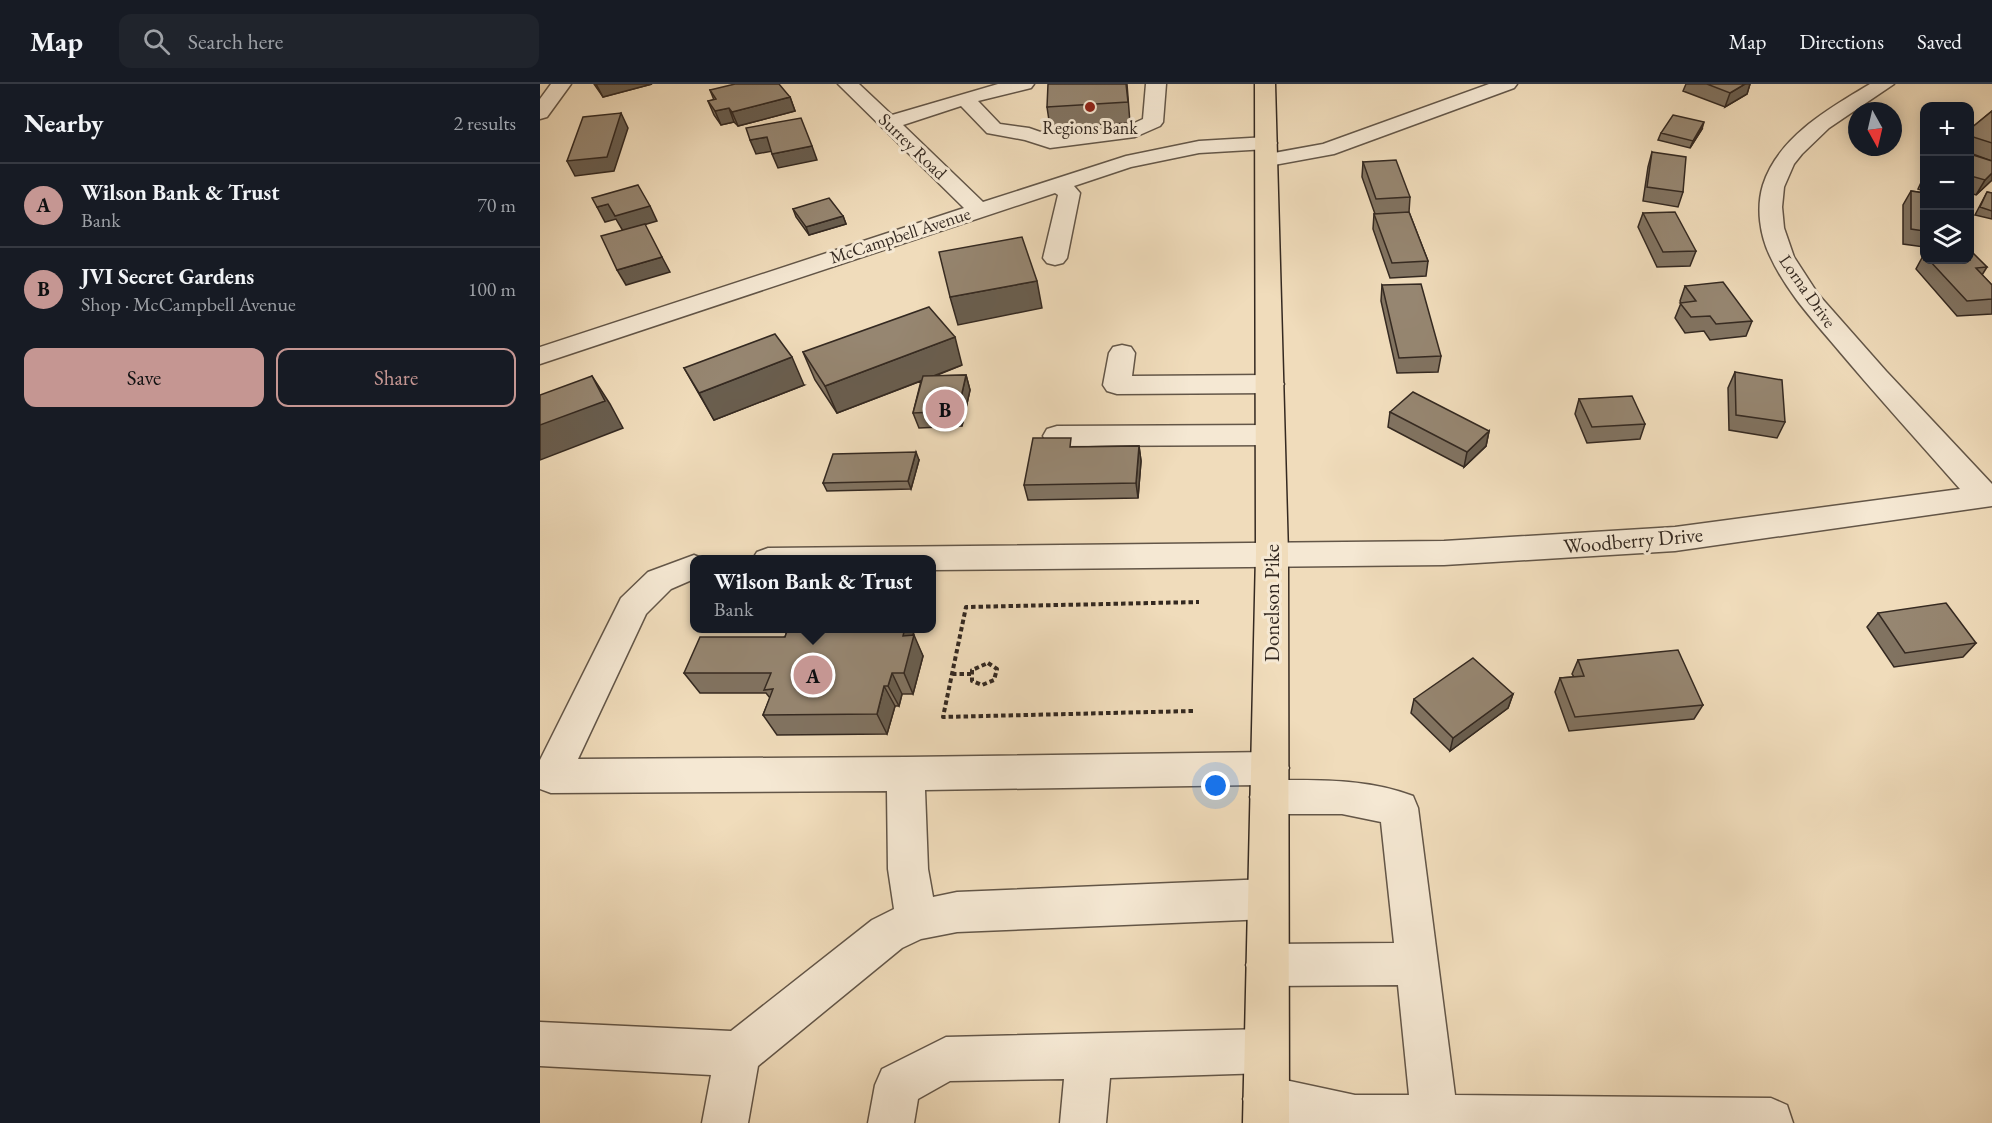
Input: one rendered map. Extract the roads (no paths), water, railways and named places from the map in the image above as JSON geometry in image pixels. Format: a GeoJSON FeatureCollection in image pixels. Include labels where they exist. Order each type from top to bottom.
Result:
{"type":"FeatureCollection","features":[{"type":"Feature","properties":{"kind":"main road","name":"Donelson Pike"},"geometry":{"type":"LineString","coordinates":[[1265,84],[1272,554],[1266,1111]]}},
{"type":"Feature","properties":{"kind":"street"},"geometry":{"type":"LineString","coordinates":[[540,113],[561,84]]}},
{"type":"Feature","properties":{"kind":"street","name":"Surrey Road"},"geometry":{"type":"LineString","coordinates":[[848,84],[978,209]]}},
{"type":"Feature","properties":{"kind":"street"},"geometry":{"type":"LineString","coordinates":[[889,123],[965,99],[1024,84]]}},
{"type":"Feature","properties":{"kind":"street"},"geometry":{"type":"LineString","coordinates":[[1050,142],[1134,131],[1153,122],[1156,84]]}},
{"type":"Feature","properties":{"kind":"street","name":"McCampbell Avenue"},"geometry":{"type":"LineString","coordinates":[[540,354],[1126,162],[1198,147],[1267,152],[1327,150],[1507,84]]}},
{"type":"Feature","properties":{"kind":"street","name":"Lorna Drive"},"geometry":{"type":"LineString","coordinates":[[1884,84],[1858,100],[1800,143],[1784,162],[1775,178],[1770,198],[1773,230],[1781,257],[1826,319],[1988,496]]}},
{"type":"Feature","properties":{"kind":"street"},"geometry":{"type":"LineString","coordinates":[[965,99],[994,129],[1029,134],[1050,142],[1087,174]]}},
{"type":"Feature","properties":{"kind":"street"},"geometry":{"type":"LineString","coordinates":[[1054,258],[1070,194],[1058,184]]}},
{"type":"Feature","properties":{"kind":"street"},"geometry":{"type":"LineString","coordinates":[[1122,353],[1117,385],[1270,384]]}},
{"type":"Feature","properties":{"kind":"street"},"geometry":{"type":"LineString","coordinates":[[1057,436],[1270,435]]}},
{"type":"Feature","properties":{"kind":"street","name":"Woodberry Drive"},"geometry":{"type":"LineString","coordinates":[[936,558],[1444,553],[1675,539],[1988,496]]}},
{"type":"Feature","properties":{"kind":"street"},"geometry":{"type":"LineString","coordinates":[[690,568],[657,581],[647,588],[633,607],[551,776],[906,774],[1269,782],[1399,808],[1435,1119]]}},
{"type":"Feature","properties":{"kind":"street"},"geometry":{"type":"LineString","coordinates":[[906,774],[908,869],[916,920]]}},
{"type":"Feature","properties":{"kind":"street"},"geometry":{"type":"LineString","coordinates":[[725,1123],[738,1054],[887,934],[916,920],[957,912],[1268,899]]}},
{"type":"Feature","properties":{"kind":"street"},"geometry":{"type":"LineString","coordinates":[[1267,965],[1417,964]]}},
{"type":"Feature","properties":{"kind":"street"},"geometry":{"type":"LineString","coordinates":[[540,1044],[738,1054]]}},
{"type":"Feature","properties":{"kind":"street"},"geometry":{"type":"LineString","coordinates":[[891,1123],[898,1085],[946,1059],[1266,1051]]}},
{"type":"Feature","properties":{"kind":"street"},"geometry":{"type":"LineString","coordinates":[[1083,1123],[1089,1056]]}},
{"type":"Feature","properties":{"kind":"street"},"geometry":{"type":"LineString","coordinates":[[1266,1111],[1355,1118],[1771,1121]]}},
{"type":"Feature","properties":{"kind":"place","name":"Regions Bank"},"geometry":{"type":"Point","coordinates":[1090,107]}},
{"type":"Feature","properties":{"kind":"place","name":"JVI Secret Gardens"},"geometry":{"type":"Point","coordinates":[945,409]}},
{"type":"Feature","properties":{"kind":"place","name":"Wilson Bank & Trust"},"geometry":{"type":"Point","coordinates":[813,675]}}]}
